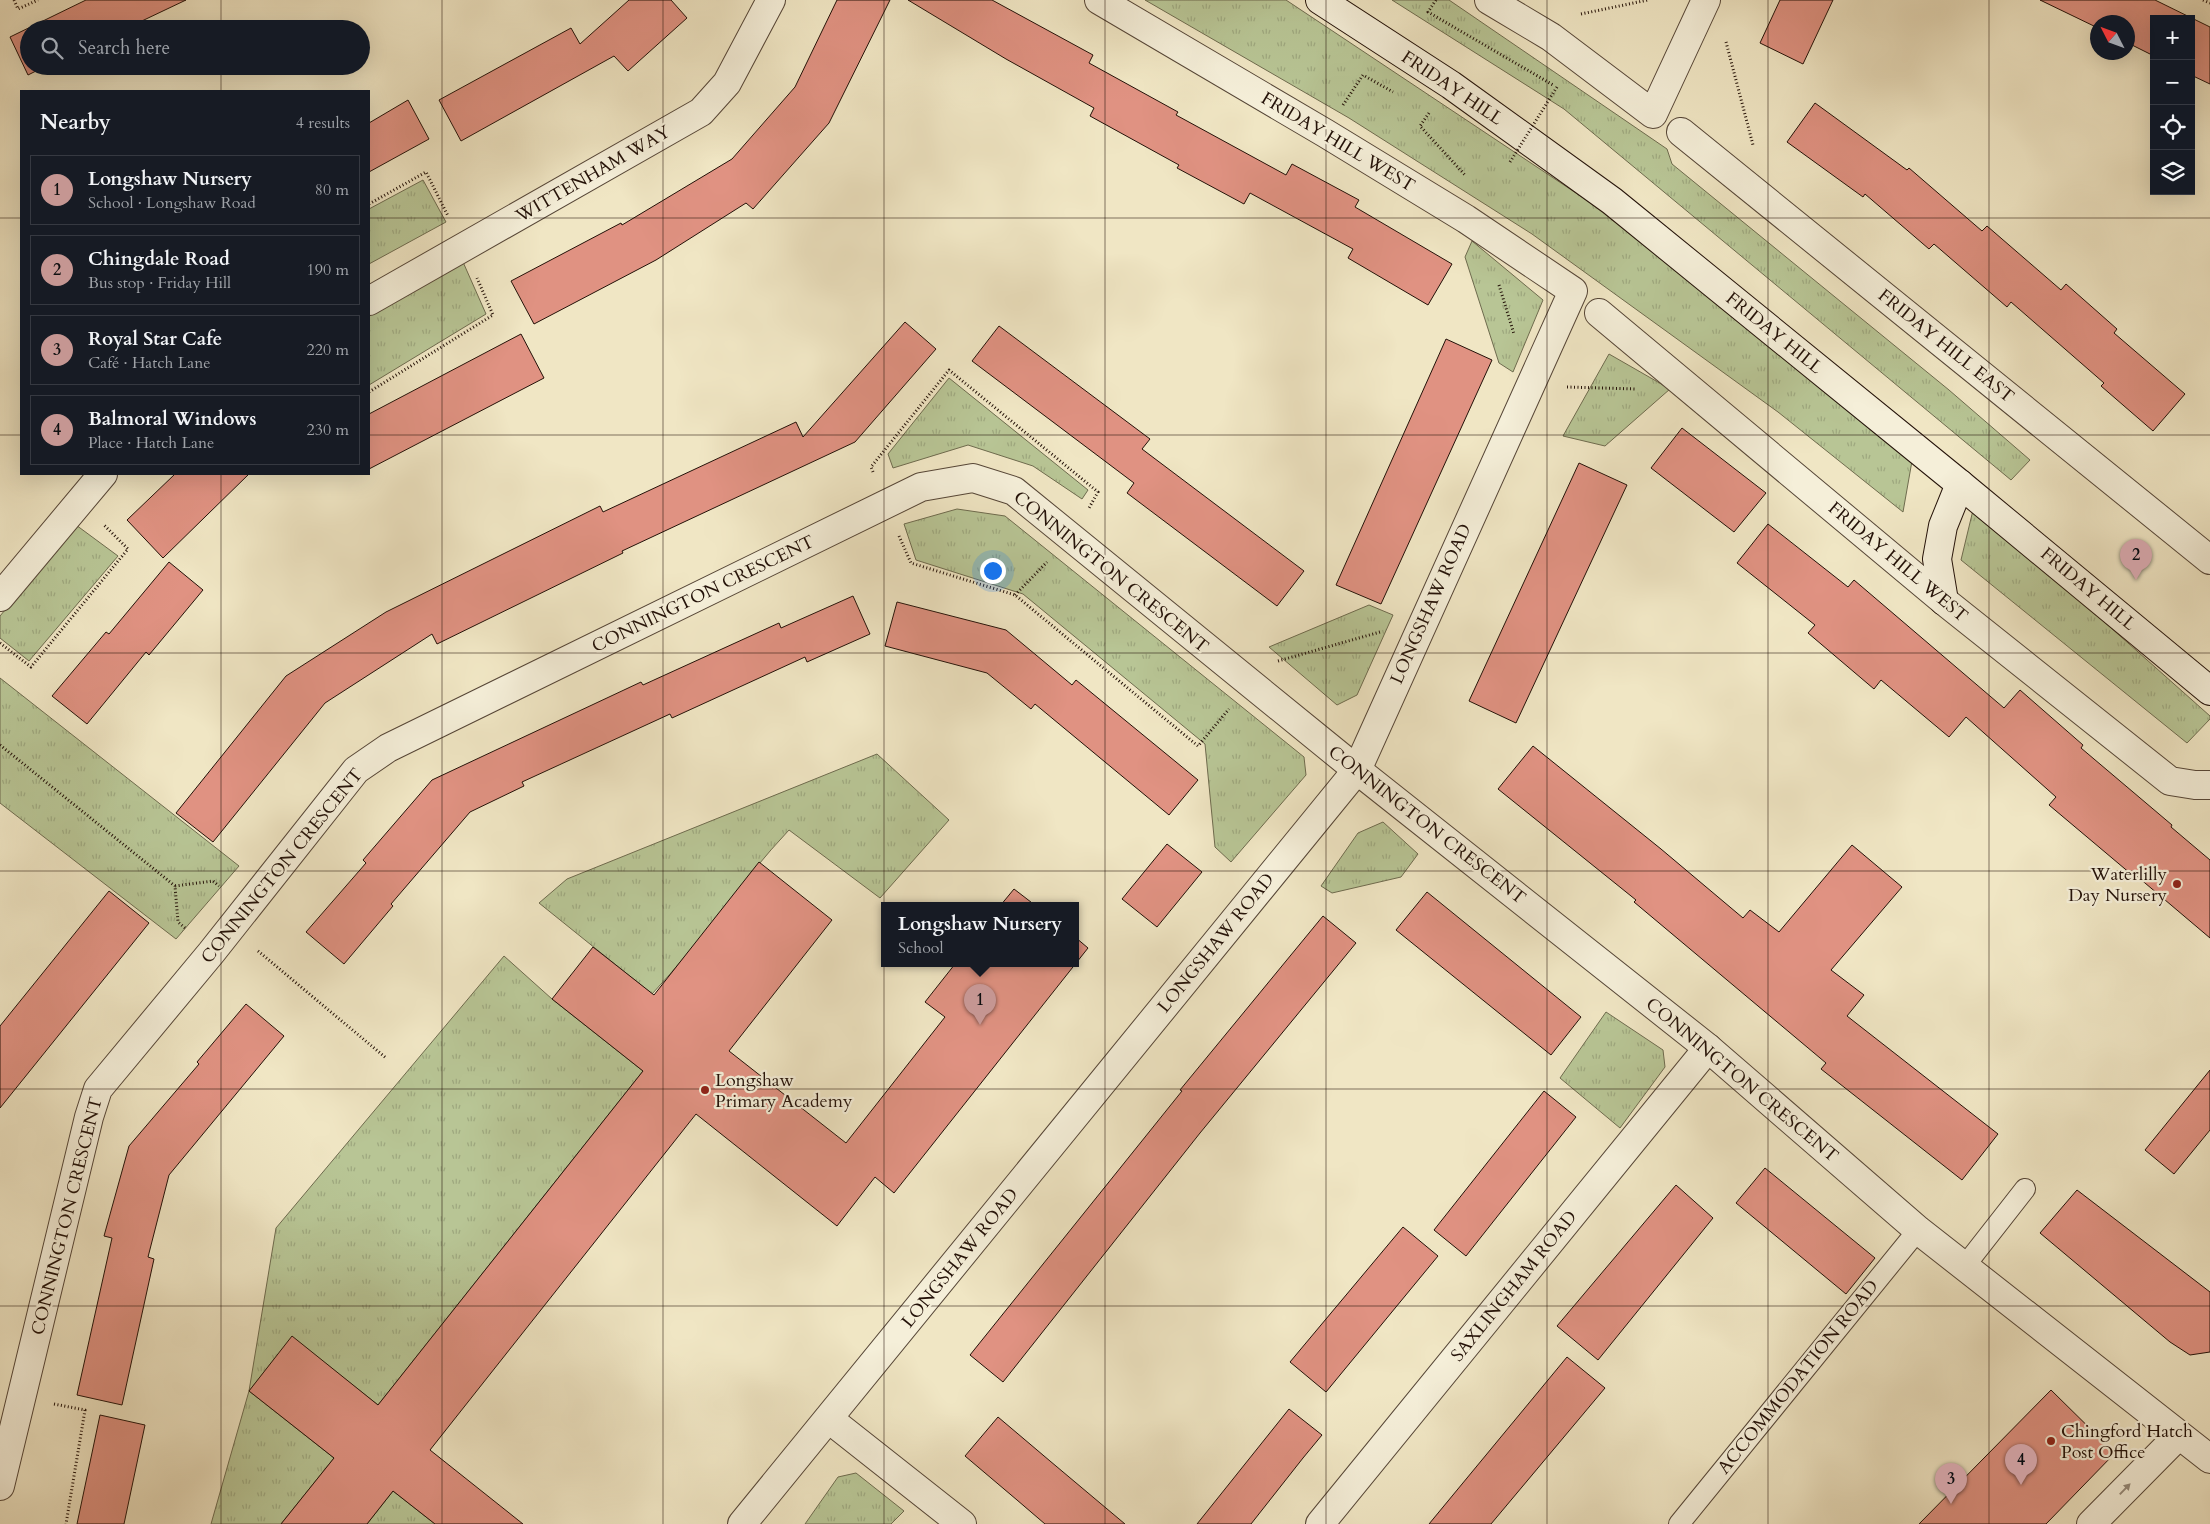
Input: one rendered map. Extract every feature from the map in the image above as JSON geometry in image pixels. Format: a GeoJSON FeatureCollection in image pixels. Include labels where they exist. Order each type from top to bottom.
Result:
{"type":"FeatureCollection","features":[{"type":"Feature","properties":{"kind":"street","name":"WITTENHAM WAY"},"geometry":{"type":"LineString","coordinates":[[370,300],[701,112],[727,83],[771,0]]}},
{"type":"Feature","properties":{"kind":"street","name":"FRIDAY HILL WEST"},"geometry":{"type":"LineString","coordinates":[[1099,0],[1325,133],[1466,219],[1573,291]]}},
{"type":"Feature","properties":{"kind":"street","name":"FRIDAY HILL"},"geometry":{"type":"LineString","coordinates":[[1320,0],[1451,85],[1612,202],[1960,484],[2210,691]]}},
{"type":"Feature","properties":{"kind":"street"},"geometry":{"type":"LineString","coordinates":[[1489,0],[1551,37],[1653,114],[1706,0]]}},
{"type":"Feature","properties":{"kind":"street","name":"FRIDAY HILL EAST"},"geometry":{"type":"LineString","coordinates":[[1682,132],[2210,560]]}},
{"type":"Feature","properties":{"kind":"street","name":"LONGSHAW ROAD"},"geometry":{"type":"LineString","coordinates":[[742,1524],[830,1419],[1356,770],[1573,291]]}},
{"type":"Feature","properties":{"kind":"street","name":"FRIDAY HILL WEST"},"geometry":{"type":"LineString","coordinates":[[1599,313],[1944,601],[2170,781],[2210,785]]}},
{"type":"Feature","properties":{"kind":"street"},"geometry":{"type":"LineString","coordinates":[[0,597],[102,475]]}},
{"type":"Feature","properties":{"kind":"street","name":"CONNINGTON CRESCENT"},"geometry":{"type":"LineString","coordinates":[[0,1486],[89,1117],[98,1089],[211,953],[356,770],[388,748],[921,487],[973,478],[1014,491],[1356,770],[1708,1048],[1918,1230],[2210,1459]]}},
{"type":"Feature","properties":{"kind":"street"},"geometry":{"type":"LineString","coordinates":[[1944,601],[1937,560],[1943,526],[1960,484]]}},
{"type":"Feature","properties":{"kind":"street","name":"SAXLINGHAM ROAD"},"geometry":{"type":"LineString","coordinates":[[1320,1524],[1708,1048]]}},
{"type":"Feature","properties":{"kind":"street"},"geometry":{"type":"LineString","coordinates":[[830,1419],[962,1524]]}},
{"type":"Feature","properties":{"kind":"street"},"geometry":{"type":"LineString","coordinates":[[2091,1524],[2179,1435]]}},
{"type":"Feature","properties":{"kind":"lane"},"geometry":{"type":"LineString","coordinates":[[1964,1266],[2025,1190]]}},
{"type":"Feature","properties":{"kind":"lane","name":"ACCOMMODATION ROAD"},"geometry":{"type":"LineString","coordinates":[[1678,1524],[1918,1230]]}},
{"type":"Feature","properties":{"kind":"path"},"geometry":{"type":"LineString","coordinates":[[14,0],[18,9],[38,0]]}},
{"type":"Feature","properties":{"kind":"path"},"geometry":{"type":"LineString","coordinates":[[1436,0],[1428,12],[1557,87],[1510,162]]}},
{"type":"Feature","properties":{"kind":"path"},"geometry":{"type":"LineString","coordinates":[[1532,25],[1648,0]]}},
{"type":"Feature","properties":{"kind":"path"},"geometry":{"type":"LineString","coordinates":[[2203,0],[2210,4]]}},
{"type":"Feature","properties":{"kind":"path"},"geometry":{"type":"LineString","coordinates":[[1726,38],[1767,200]]}},
{"type":"Feature","properties":{"kind":"path"},"geometry":{"type":"LineString","coordinates":[[1325,133],[1363,75],[1396,94]]}},
{"type":"Feature","properties":{"kind":"path"},"geometry":{"type":"LineString","coordinates":[[1421,108],[1429,113],[1420,126],[1471,182]]}},
{"type":"Feature","properties":{"kind":"path"},"geometry":{"type":"LineString","coordinates":[[370,203],[426,172],[463,247],[493,315],[370,391]]}},
{"type":"Feature","properties":{"kind":"path"},"geometry":{"type":"LineString","coordinates":[[1483,232],[1530,386],[1692,391]]}},
{"type":"Feature","properties":{"kind":"path"},"geometry":{"type":"LineString","coordinates":[[0,643],[31,667],[128,549],[80,502]]}},
{"type":"Feature","properties":{"kind":"path"},"geometry":{"type":"LineString","coordinates":[[886,505],[911,563],[1015,595],[1198,746],[1243,678],[1424,619]]}},
{"type":"Feature","properties":{"kind":"path"},"geometry":{"type":"LineString","coordinates":[[1015,595],[1072,538]]}},
{"type":"Feature","properties":{"kind":"path"},"geometry":{"type":"LineString","coordinates":[[0,745],[175,886],[213,881],[249,906]]}},
{"type":"Feature","properties":{"kind":"path"},"geometry":{"type":"LineString","coordinates":[[175,886],[178,922],[211,953]]}},
{"type":"Feature","properties":{"kind":"path"},"geometry":{"type":"LineString","coordinates":[[230,928],[386,1058]]}},
{"type":"Feature","properties":{"kind":"path"},"geometry":{"type":"LineString","coordinates":[[22,1397],[85,1410],[66,1524]]}},
{"type":"Feature","properties":{"kind":"green space"},"geometry":{"type":"Polygon","coordinates":[[[1145,0],[1286,0],[1597,207],[1912,461],[1903,512],[1778,412],[1532,234],[1349,118],[1145,0]]]}},
{"type":"Feature","properties":{"kind":"green space"},"geometry":{"type":"Polygon","coordinates":[[[1392,0],[1449,0],[1667,149],[1672,164],[1949,390],[2030,460],[2011,480],[1564,109],[1392,0]]]}},
{"type":"Feature","properties":{"kind":"green space"},"geometry":{"type":"Polygon","coordinates":[[[423,180],[446,222],[370,263],[370,208],[423,180]]]}},
{"type":"Feature","properties":{"kind":"green space"},"geometry":{"type":"Polygon","coordinates":[[[1472,241],[1543,300],[1513,372],[1499,363],[1465,257],[1472,241]]]}},
{"type":"Feature","properties":{"kind":"green space"},"geometry":{"type":"Polygon","coordinates":[[[463,262],[486,314],[370,384],[370,315],[463,262]]]}},
{"type":"Feature","properties":{"kind":"green space"},"geometry":{"type":"Polygon","coordinates":[[[1609,354],[1670,389],[1605,446],[1563,436],[1609,354]]]}},
{"type":"Feature","properties":{"kind":"green space"},"geometry":{"type":"Polygon","coordinates":[[[949,378],[1088,490],[1082,499],[1033,466],[968,445],[893,468],[888,454],[949,378]]]}},
{"type":"Feature","properties":{"kind":"green space"},"geometry":{"type":"Polygon","coordinates":[[[1974,506],[2210,716],[2210,719],[2187,743],[1961,560],[1974,506]]]}},
{"type":"Feature","properties":{"kind":"green space"},"geometry":{"type":"Polygon","coordinates":[[[957,509],[1005,516],[1304,757],[1306,775],[1231,862],[1215,847],[1205,744],[1023,594],[916,560],[904,524],[957,509]]]}},
{"type":"Feature","properties":{"kind":"green space"},"geometry":{"type":"Polygon","coordinates":[[[76,525],[118,556],[29,661],[0,638],[0,616],[76,525]]]}},
{"type":"Feature","properties":{"kind":"green space"},"geometry":{"type":"Polygon","coordinates":[[[1369,605],[1393,615],[1357,695],[1337,705],[1269,647],[1369,605]]]}},
{"type":"Feature","properties":{"kind":"green space"},"geometry":{"type":"Polygon","coordinates":[[[0,678],[239,866],[176,939],[0,803],[0,678]]]}},
{"type":"Feature","properties":{"kind":"green space"},"geometry":{"type":"Polygon","coordinates":[[[877,754],[949,820],[880,898],[789,830],[652,994],[539,903],[567,879],[877,754]]]}},
{"type":"Feature","properties":{"kind":"green space"},"geometry":{"type":"Polygon","coordinates":[[[1383,822],[1418,854],[1401,877],[1332,893],[1321,886],[1358,833],[1383,822]]]}},
{"type":"Feature","properties":{"kind":"green space"},"geometry":{"type":"Polygon","coordinates":[[[504,956],[552,999],[643,1071],[378,1405],[292,1337],[249,1391],[276,1228],[504,956]]]}},
{"type":"Feature","properties":{"kind":"green space"},"geometry":{"type":"Polygon","coordinates":[[[1606,1012],[1663,1050],[1665,1067],[1620,1128],[1560,1078],[1606,1012]]]}},
{"type":"Feature","properties":{"kind":"green space"},"geometry":{"type":"Polygon","coordinates":[[[249,1391],[334,1458],[281,1524],[211,1524],[249,1391]]]}},
{"type":"Feature","properties":{"kind":"green space"},"geometry":{"type":"Polygon","coordinates":[[[856,1473],[904,1511],[891,1524],[805,1524],[838,1477],[856,1473]]]}},
{"type":"Feature","properties":{"kind":"green space"},"geometry":{"type":"Polygon","coordinates":[[[393,1491],[435,1524],[367,1524],[393,1491]]]}},
{"type":"Feature","properties":{"kind":"building"},"geometry":{"type":"Polygon","coordinates":[[[86,0],[186,0],[144,20],[45,20],[86,0]]]}},
{"type":"Feature","properties":{"kind":"building"},"geometry":{"type":"Polygon","coordinates":[[[629,0],[671,0],[687,18],[628,71],[614,56],[461,141],[439,100],[571,28],[580,44],[629,0]]]}},
{"type":"Feature","properties":{"kind":"building"},"geometry":{"type":"Polygon","coordinates":[[[837,0],[890,0],[829,123],[753,209],[746,203],[656,260],[534,324],[511,281],[621,223],[622,225],[732,159],[795,87],[837,0]]]}},
{"type":"Feature","properties":{"kind":"building"},"geometry":{"type":"Polygon","coordinates":[[[908,0],[992,0],[1093,55],[1089,63],[1178,112],[1176,115],[1286,175],[1292,164],[1359,200],[1355,207],[1452,264],[1428,305],[1348,258],[1353,249],[1250,193],[1244,204],[1177,168],[1179,165],[1090,116],[1094,108],[1006,59],[908,0]]]}},
{"type":"Feature","properties":{"kind":"building"},"geometry":{"type":"Polygon","coordinates":[[[1780,0],[1833,0],[1803,64],[1760,43],[1780,0]]]}},
{"type":"Feature","properties":{"kind":"building"},"geometry":{"type":"Polygon","coordinates":[[[2040,0],[2155,0],[2186,15],[2150,15],[2150,54],[2135,46],[2135,15],[2090,15],[2090,24],[2040,0]]]}},
{"type":"Feature","properties":{"kind":"building"},"geometry":{"type":"Polygon","coordinates":[[[2195,20],[2210,27],[2210,84],[2195,77],[2195,20]]]}},
{"type":"Feature","properties":{"kind":"building"},"geometry":{"type":"Polygon","coordinates":[[[20,32],[20,58],[10,37],[20,32]]]}},
{"type":"Feature","properties":{"kind":"building"},"geometry":{"type":"Polygon","coordinates":[[[408,100],[429,139],[370,171],[370,122],[408,100]]]}},
{"type":"Feature","properties":{"kind":"building"},"geometry":{"type":"Polygon","coordinates":[[[1815,103],[1907,170],[1909,168],[1982,231],[1987,226],[2061,290],[2066,284],[2117,329],[2114,333],[2185,394],[2153,431],[2101,386],[2104,383],[2011,302],[2007,307],[1934,244],[1929,249],[1865,194],[1863,197],[1787,142],[1815,103]]]}},
{"type":"Feature","properties":{"kind":"building"},"geometry":{"type":"Polygon","coordinates":[[[905,322],[936,349],[855,442],[622,551],[623,553],[437,644],[432,634],[325,703],[213,842],[176,813],[286,676],[386,612],[600,506],[603,512],[796,422],[803,437],[905,322]]]}},
{"type":"Feature","properties":{"kind":"building"},"geometry":{"type":"Polygon","coordinates":[[[999,326],[1150,439],[1142,449],[1304,571],[1277,606],[1127,493],[1134,483],[972,361],[999,326]]]}},
{"type":"Feature","properties":{"kind":"building"},"geometry":{"type":"Polygon","coordinates":[[[521,334],[544,378],[370,468],[370,413],[521,334]]]}},
{"type":"Feature","properties":{"kind":"building"},"geometry":{"type":"Polygon","coordinates":[[[1446,339],[1492,360],[1381,604],[1336,585],[1446,339]]]}},
{"type":"Feature","properties":{"kind":"building"},"geometry":{"type":"Polygon","coordinates":[[[1682,428],[1766,493],[1734,532],[1651,468],[1682,428]]]}},
{"type":"Feature","properties":{"kind":"building"},"geometry":{"type":"Polygon","coordinates":[[[1579,463],[1627,485],[1516,723],[1469,701],[1579,463]]]}},
{"type":"Feature","properties":{"kind":"building"},"geometry":{"type":"Polygon","coordinates":[[[174,475],[248,475],[163,558],[127,520],[174,475]]]}},
{"type":"Feature","properties":{"kind":"building"},"geometry":{"type":"Polygon","coordinates":[[[1768,524],[1848,587],[1854,580],[2004,708],[2020,690],[2083,745],[2081,748],[2172,825],[2171,827],[2210,860],[2210,938],[2049,805],[2056,797],[1966,717],[1949,737],[1881,680],[1874,689],[1808,633],[1815,625],[1737,563],[1768,524]]]}},
{"type":"Feature","properties":{"kind":"building"},"geometry":{"type":"Polygon","coordinates":[[[169,562],[203,590],[149,655],[146,652],[87,724],[52,696],[106,632],[109,634],[169,562]]]}},
{"type":"Feature","properties":{"kind":"building"},"geometry":{"type":"Polygon","coordinates":[[[853,596],[870,634],[807,662],[805,657],[672,718],[670,714],[522,782],[524,786],[470,812],[391,904],[393,906],[344,964],[306,932],[366,863],[363,860],[432,780],[641,682],[643,685],[779,623],[781,628],[853,596]]]}},
{"type":"Feature","properties":{"kind":"building"},"geometry":{"type":"Polygon","coordinates":[[[897,602],[1006,630],[1072,685],[1076,680],[1198,780],[1169,815],[1035,704],[1031,709],[987,673],[885,646],[897,602]]]}},
{"type":"Feature","properties":{"kind":"building"},"geometry":{"type":"Polygon","coordinates":[[[1533,746],[1743,918],[1750,910],[1779,932],[1852,845],[1902,887],[1831,970],[1864,995],[1847,1016],[1998,1134],[1962,1180],[1821,1069],[1826,1063],[1634,902],[1636,900],[1498,789],[1533,746]]]}},
{"type":"Feature","properties":{"kind":"building"},"geometry":{"type":"Polygon","coordinates":[[[1167,844],[1202,872],[1157,927],[1122,899],[1167,844]]]}},
{"type":"Feature","properties":{"kind":"building"},"geometry":{"type":"Polygon","coordinates":[[[759,862],[832,920],[729,1051],[846,1143],[945,1017],[925,1002],[953,967],[1073,967],[894,1193],[875,1177],[837,1226],[696,1114],[430,1450],[523,1524],[435,1524],[393,1491],[367,1524],[281,1524],[334,1458],[249,1391],[292,1336],[378,1405],[643,1071],[552,999],[593,947],[654,995],[759,862]]]}},
{"type":"Feature","properties":{"kind":"building"},"geometry":{"type":"Polygon","coordinates":[[[1014,889],[1031,902],[1003,902],[1014,889]]]}},
{"type":"Feature","properties":{"kind":"building"},"geometry":{"type":"Polygon","coordinates":[[[109,891],[149,923],[0,1108],[0,1026],[109,891]]]}},
{"type":"Feature","properties":{"kind":"building"},"geometry":{"type":"Polygon","coordinates":[[[1427,892],[1581,1017],[1551,1055],[1396,930],[1427,892]]]}},
{"type":"Feature","properties":{"kind":"building"},"geometry":{"type":"Polygon","coordinates":[[[1323,916],[1356,943],[1200,1133],[1003,1382],[970,1355],[1182,1091],[1180,1090],[1323,916]]]}},
{"type":"Feature","properties":{"kind":"building"},"geometry":{"type":"Polygon","coordinates":[[[1079,940],[1088,948],[1079,959],[1079,940]]]}},
{"type":"Feature","properties":{"kind":"building"},"geometry":{"type":"Polygon","coordinates":[[[246,1004],[284,1036],[169,1175],[148,1257],[154,1259],[122,1405],[77,1395],[112,1238],[104,1236],[129,1146],[199,1064],[197,1062],[246,1004]]]}},
{"type":"Feature","properties":{"kind":"building"},"geometry":{"type":"Polygon","coordinates":[[[2210,1070],[2210,1130],[2174,1174],[2145,1150],[2210,1070]]]}},
{"type":"Feature","properties":{"kind":"building"},"geometry":{"type":"Polygon","coordinates":[[[1544,1091],[1576,1117],[1466,1256],[1434,1230],[1544,1091]]]}},
{"type":"Feature","properties":{"kind":"building"},"geometry":{"type":"Polygon","coordinates":[[[1765,1168],[1875,1258],[1846,1294],[1736,1203],[1765,1168]]]}},
{"type":"Feature","properties":{"kind":"building"},"geometry":{"type":"Polygon","coordinates":[[[1676,1185],[1713,1218],[1598,1360],[1557,1326],[1676,1185]]]}},
{"type":"Feature","properties":{"kind":"building"},"geometry":{"type":"Polygon","coordinates":[[[2077,1190],[2210,1292],[2210,1352],[2190,1355],[2170,1342],[2040,1233],[2077,1190]]]}},
{"type":"Feature","properties":{"kind":"building"},"geometry":{"type":"Polygon","coordinates":[[[1403,1227],[1438,1256],[1326,1392],[1290,1362],[1403,1227]]]}},
{"type":"Feature","properties":{"kind":"building"},"geometry":{"type":"Polygon","coordinates":[[[1567,1357],[1605,1388],[1491,1524],[1429,1524],[1567,1357]]]}},
{"type":"Feature","properties":{"kind":"building"},"geometry":{"type":"Polygon","coordinates":[[[2051,1390],[2115,1453],[2046,1524],[1919,1524],[2051,1390]]]}},
{"type":"Feature","properties":{"kind":"building"},"geometry":{"type":"Polygon","coordinates":[[[1289,1409],[1322,1435],[1251,1524],[1197,1524],[1289,1409]]]}},
{"type":"Feature","properties":{"kind":"building"},"geometry":{"type":"Polygon","coordinates":[[[100,1415],[145,1425],[124,1524],[77,1524],[100,1415]]]}},
{"type":"Feature","properties":{"kind":"building"},"geometry":{"type":"Polygon","coordinates":[[[998,1417],[1125,1524],[1045,1524],[965,1456],[998,1417]]]}},
{"type":"Feature","properties":{"kind":"place","name":"Chingdale Road"},"geometry":{"type":"Point","coordinates":[2136,580]}},
{"type":"Feature","properties":{"kind":"place","name":"Waterlilly Day Nursery"},"geometry":{"type":"Point","coordinates":[2177,884]}},
{"type":"Feature","properties":{"kind":"place","name":"Longshaw Nursery"},"geometry":{"type":"Point","coordinates":[980,1025]}},
{"type":"Feature","properties":{"kind":"place","name":"Longshaw Primary Academy"},"geometry":{"type":"Point","coordinates":[705,1090]}},
{"type":"Feature","properties":{"kind":"place","name":"Chingford Hatch Post Office"},"geometry":{"type":"Point","coordinates":[2051,1441]}},
{"type":"Feature","properties":{"kind":"place","name":"Balmoral Windows"},"geometry":{"type":"Point","coordinates":[2021,1485]}},
{"type":"Feature","properties":{"kind":"place","name":"Royal Star Cafe"},"geometry":{"type":"Point","coordinates":[1951,1504]}}]}
